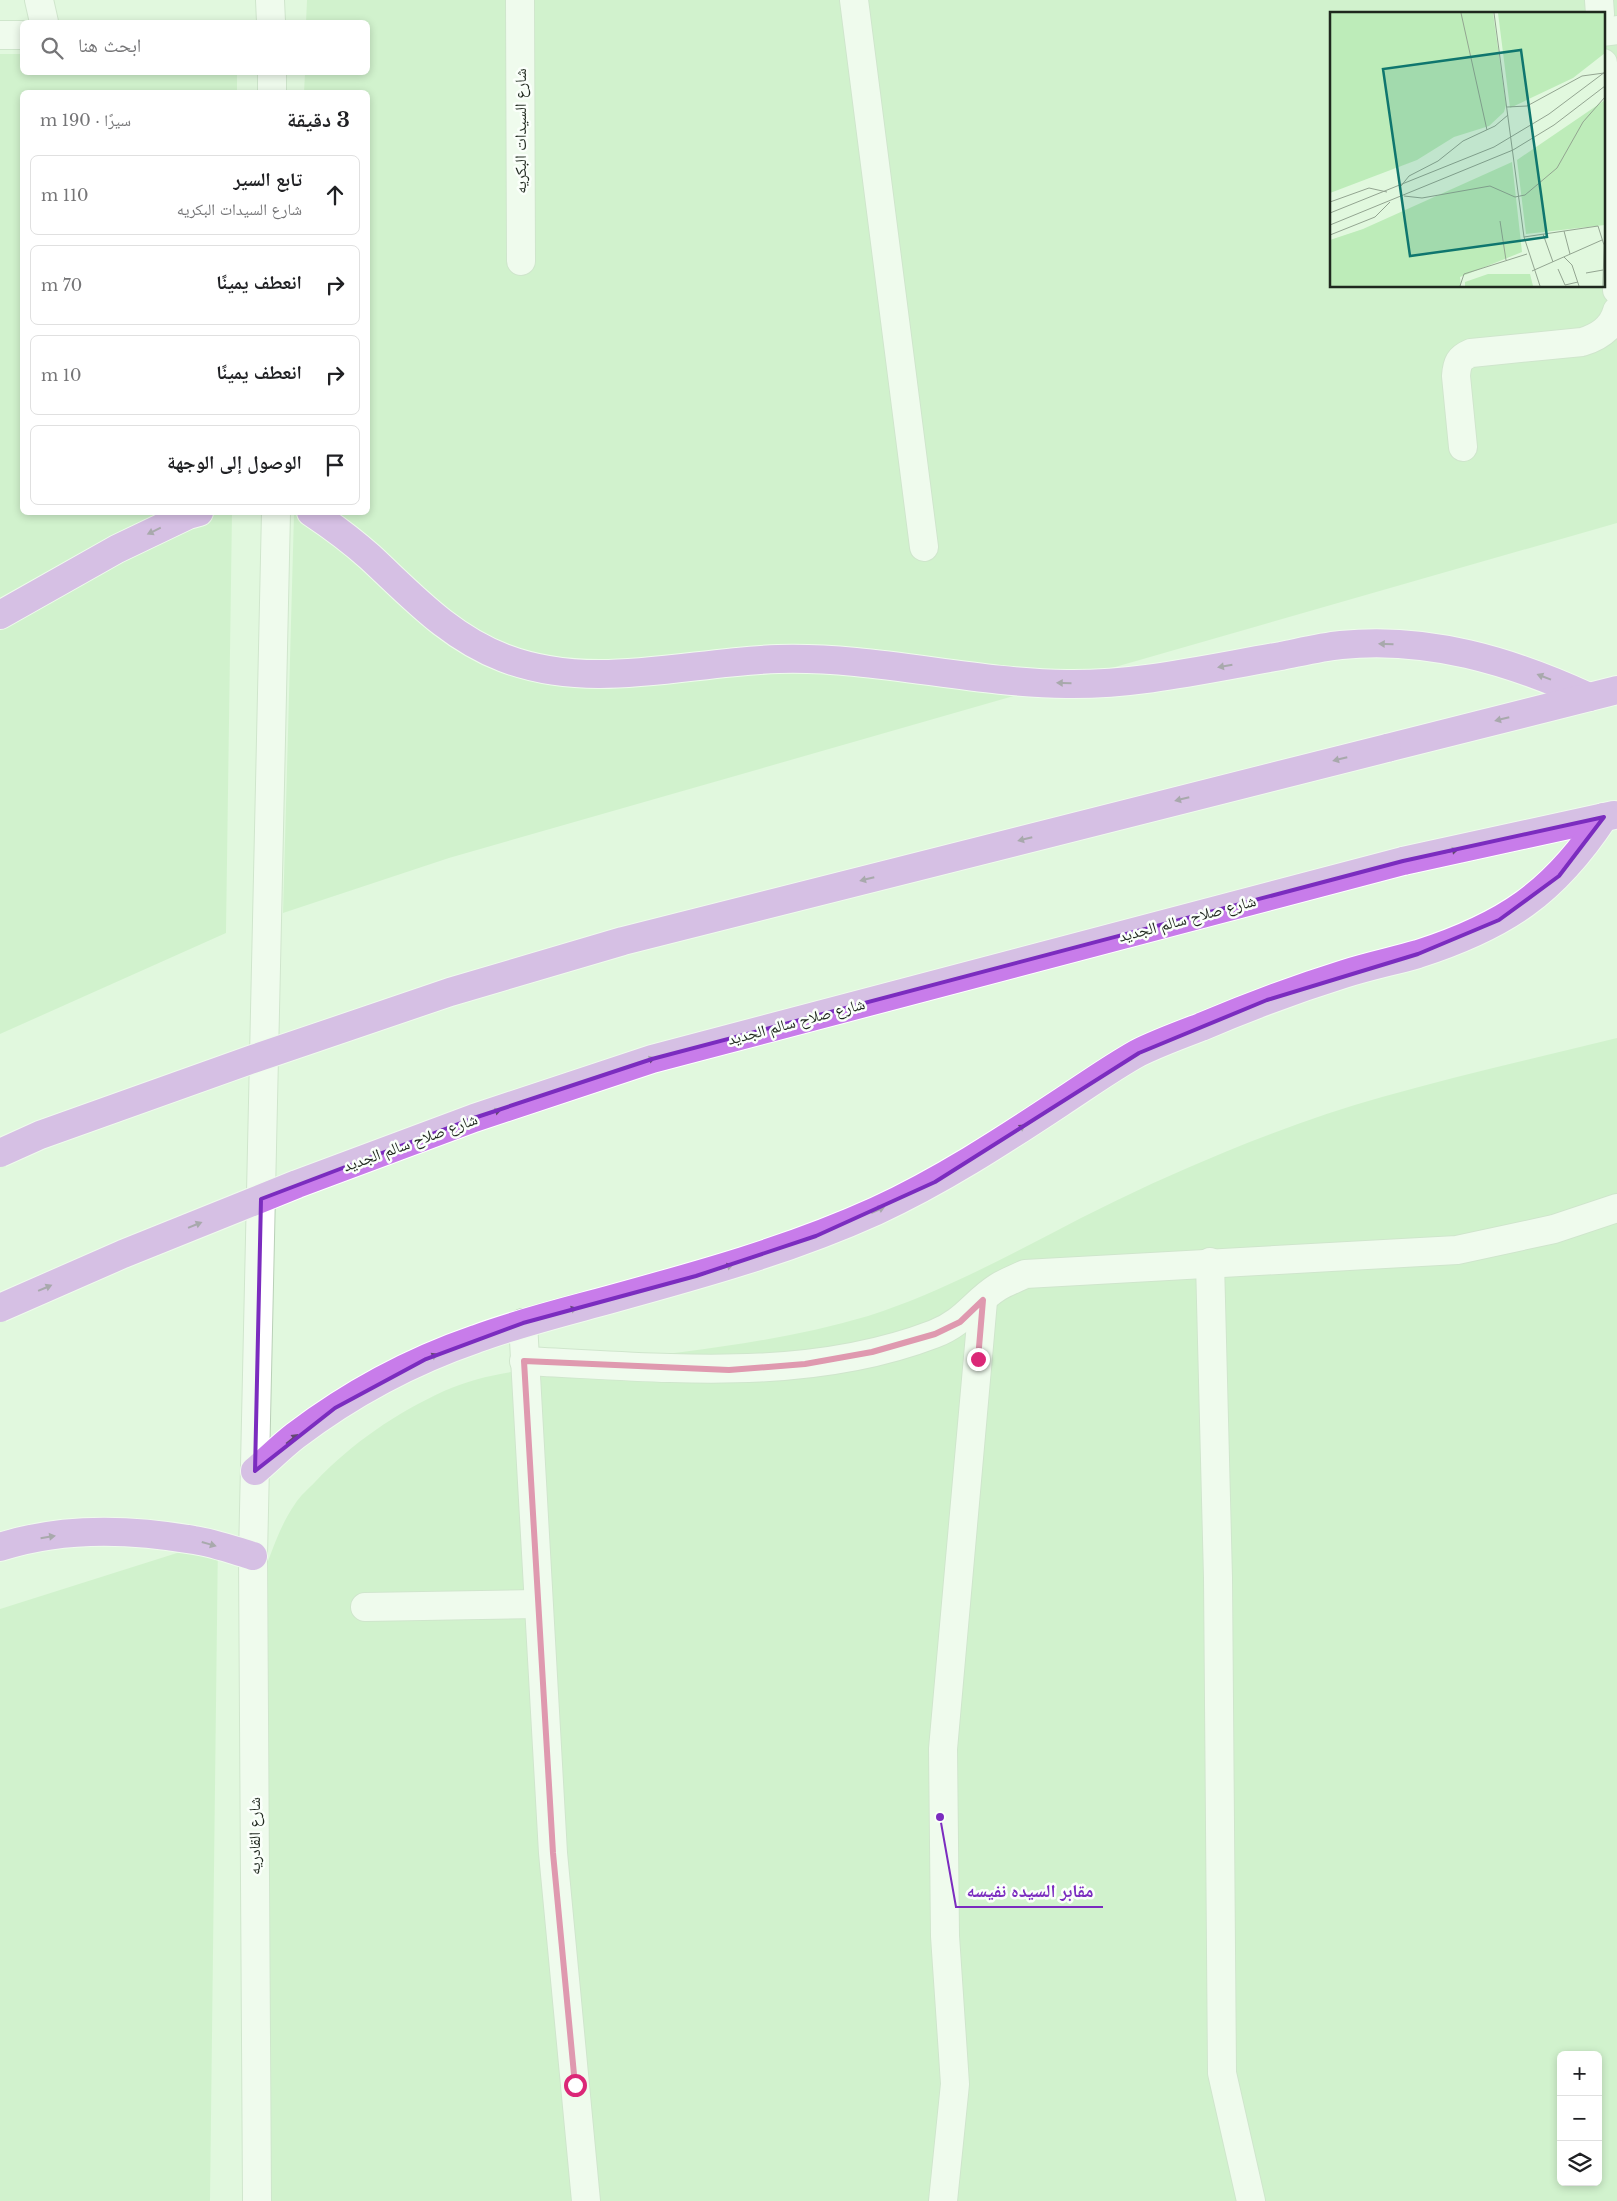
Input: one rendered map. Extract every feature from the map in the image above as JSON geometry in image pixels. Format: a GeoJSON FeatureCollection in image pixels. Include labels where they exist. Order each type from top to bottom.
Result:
{"type":"FeatureCollection","features":[{"type":"Feature","properties":{"kind":"highway"},"geometry":{"type":"LineString","coordinates":[[0,614],[117,549],[186,515]]}},
{"type":"Feature","properties":{"kind":"highway"},"geometry":{"type":"LineString","coordinates":[[315,515],[369,556],[438,620],[478,646],[504,658],[540,669],[579,674],[618,675],[733,662],[815,658],[1023,681],[1066,684],[1110,683],[1158,677],[1341,645],[1383,644],[1467,653],[1509,664],[1549,678],[1588,697]]}},
{"type":"Feature","properties":{"kind":"highway"},"geometry":{"type":"LineString","coordinates":[[0,1153],[40,1135],[244,1062],[469,986],[623,941],[1617,690]]}},
{"type":"Feature","properties":{"kind":"highway"},"geometry":{"type":"LineString","coordinates":[[255,1472],[293,1437],[336,1408],[380,1382],[426,1359],[474,1339],[523,1323],[756,1258],[816,1236],[876,1211],[935,1182],[1139,1053],[1267,1000],[1346,973],[1418,954],[1484,927],[1531,900],[1559,876],[1611,815]]}},
{"type":"Feature","properties":{"kind":"highway","name":"شارع صلاح سالم الجديد"},"geometry":{"type":"LineString","coordinates":[[0,1308],[123,1254],[297,1184],[474,1118],[652,1059],[1403,861],[1611,815]]}},
{"type":"Feature","properties":{"kind":"highway"},"geometry":{"type":"LineString","coordinates":[[0,1547],[16,1541],[76,1532],[136,1532],[195,1540],[253,1556]]}},
{"type":"Feature","properties":{"kind":"street"},"geometry":{"type":"LineString","coordinates":[[39,0],[44,20]]}},
{"type":"Feature","properties":{"kind":"street"},"geometry":{"type":"LineString","coordinates":[[270,0],[271,20]]}},
{"type":"Feature","properties":{"kind":"street","name":"شارع السيدات البكريه"},"geometry":{"type":"LineString","coordinates":[[520,0],[521,261]]}},
{"type":"Feature","properties":{"kind":"street"},"geometry":{"type":"LineString","coordinates":[[854,0],[924,547]]}},
{"type":"Feature","properties":{"kind":"street"},"geometry":{"type":"LineString","coordinates":[[1604,32],[1617,30]]}},
{"type":"Feature","properties":{"kind":"street"},"geometry":{"type":"LineString","coordinates":[[0,35],[20,35]]}},
{"type":"Feature","properties":{"kind":"street"},"geometry":{"type":"LineString","coordinates":[[272,75],[272,90]]}},
{"type":"Feature","properties":{"kind":"street"},"geometry":{"type":"LineString","coordinates":[[1604,79],[1617,290]]}},
{"type":"Feature","properties":{"kind":"street"},"geometry":{"type":"LineString","coordinates":[[1463,447],[1456,376],[1457,364],[1463,356],[1471,353],[1582,342],[1599,336],[1611,325],[1617,311]]}},
{"type":"Feature","properties":{"kind":"street","name":"شارع القادريه"},"geometry":{"type":"LineString","coordinates":[[256,2201],[253,1556],[276,515]]}},
{"type":"Feature","properties":{"kind":"street"},"geometry":{"type":"LineString","coordinates":[[524,1361],[729,1370],[805,1364],[872,1352],[935,1334],[960,1322],[997,1288],[1025,1274],[1210,1262],[1457,1250],[1554,1229],[1617,1208]]}},
{"type":"Feature","properties":{"kind":"street"},"geometry":{"type":"LineString","coordinates":[[1210,1262],[1218,1578],[1222,2073],[1251,2201]]}},
{"type":"Feature","properties":{"kind":"street"},"geometry":{"type":"LineString","coordinates":[[943,2201],[955,2084],[945,1936],[943,1749],[983,1300]]}},
{"type":"Feature","properties":{"kind":"street"},"geometry":{"type":"LineString","coordinates":[[523,1323],[553,1853],[586,2201]]}},
{"type":"Feature","properties":{"kind":"street"},"geometry":{"type":"LineString","coordinates":[[365,1607],[538,1604]]}},
{"type":"Feature","properties":{"kind":"highlighted area"},"geometry":{"type":"Polygon","coordinates":[[[1604,817],[1559,876],[1499,920],[1418,954],[1267,1000],[1139,1053],[935,1182],[816,1236],[696,1276],[523,1323],[426,1359],[335,1408],[255,1471],[261,1199],[474,1118],[652,1059],[1403,861],[1604,817]]]}},
{"type":"Feature","properties":{"kind":"green space"},"geometry":{"type":"Polygon","coordinates":[[[307,0],[1617,0],[1617,523],[449,858],[283,913],[294,515],[370,515],[370,90],[304,90],[305,75],[370,75],[370,20],[306,20],[307,0]]]}},
{"type":"Feature","properties":{"kind":"green space"},"geometry":{"type":"Polygon","coordinates":[[[0,54],[20,54],[20,75],[237,75],[237,90],[20,90],[20,515],[232,515],[226,933],[0,1034],[0,54]]]}},
{"type":"Feature","properties":{"kind":"green space"},"geometry":{"type":"Polygon","coordinates":[[[1617,1038],[1617,2201],[264,2201],[261,1580],[289,1513],[299,1498],[329,1468],[359,1442],[392,1419],[444,1391],[463,1384],[521,1370],[735,1345],[802,1333],[868,1316],[950,1284],[1134,1192],[1225,1152],[1322,1115],[1470,1074],[1617,1038]]]}},
{"type":"Feature","properties":{"kind":"green space"},"geometry":{"type":"Polygon","coordinates":[[[218,1540],[210,2201],[0,2201],[0,1609],[218,1540]]]}},
{"type":"Feature","properties":{"kind":"place","name":"مقابر السيده نفيسه"},"geometry":{"type":"Point","coordinates":[940,1817]}},
{"type":"Feature","properties":{"kind":"route"},"geometry":{"type":"LineString","coordinates":[[575,2085],[553,1853],[524,1361],[729,1370],[805,1364],[872,1352],[935,1334],[960,1322],[983,1300],[978,1359]]}}]}
